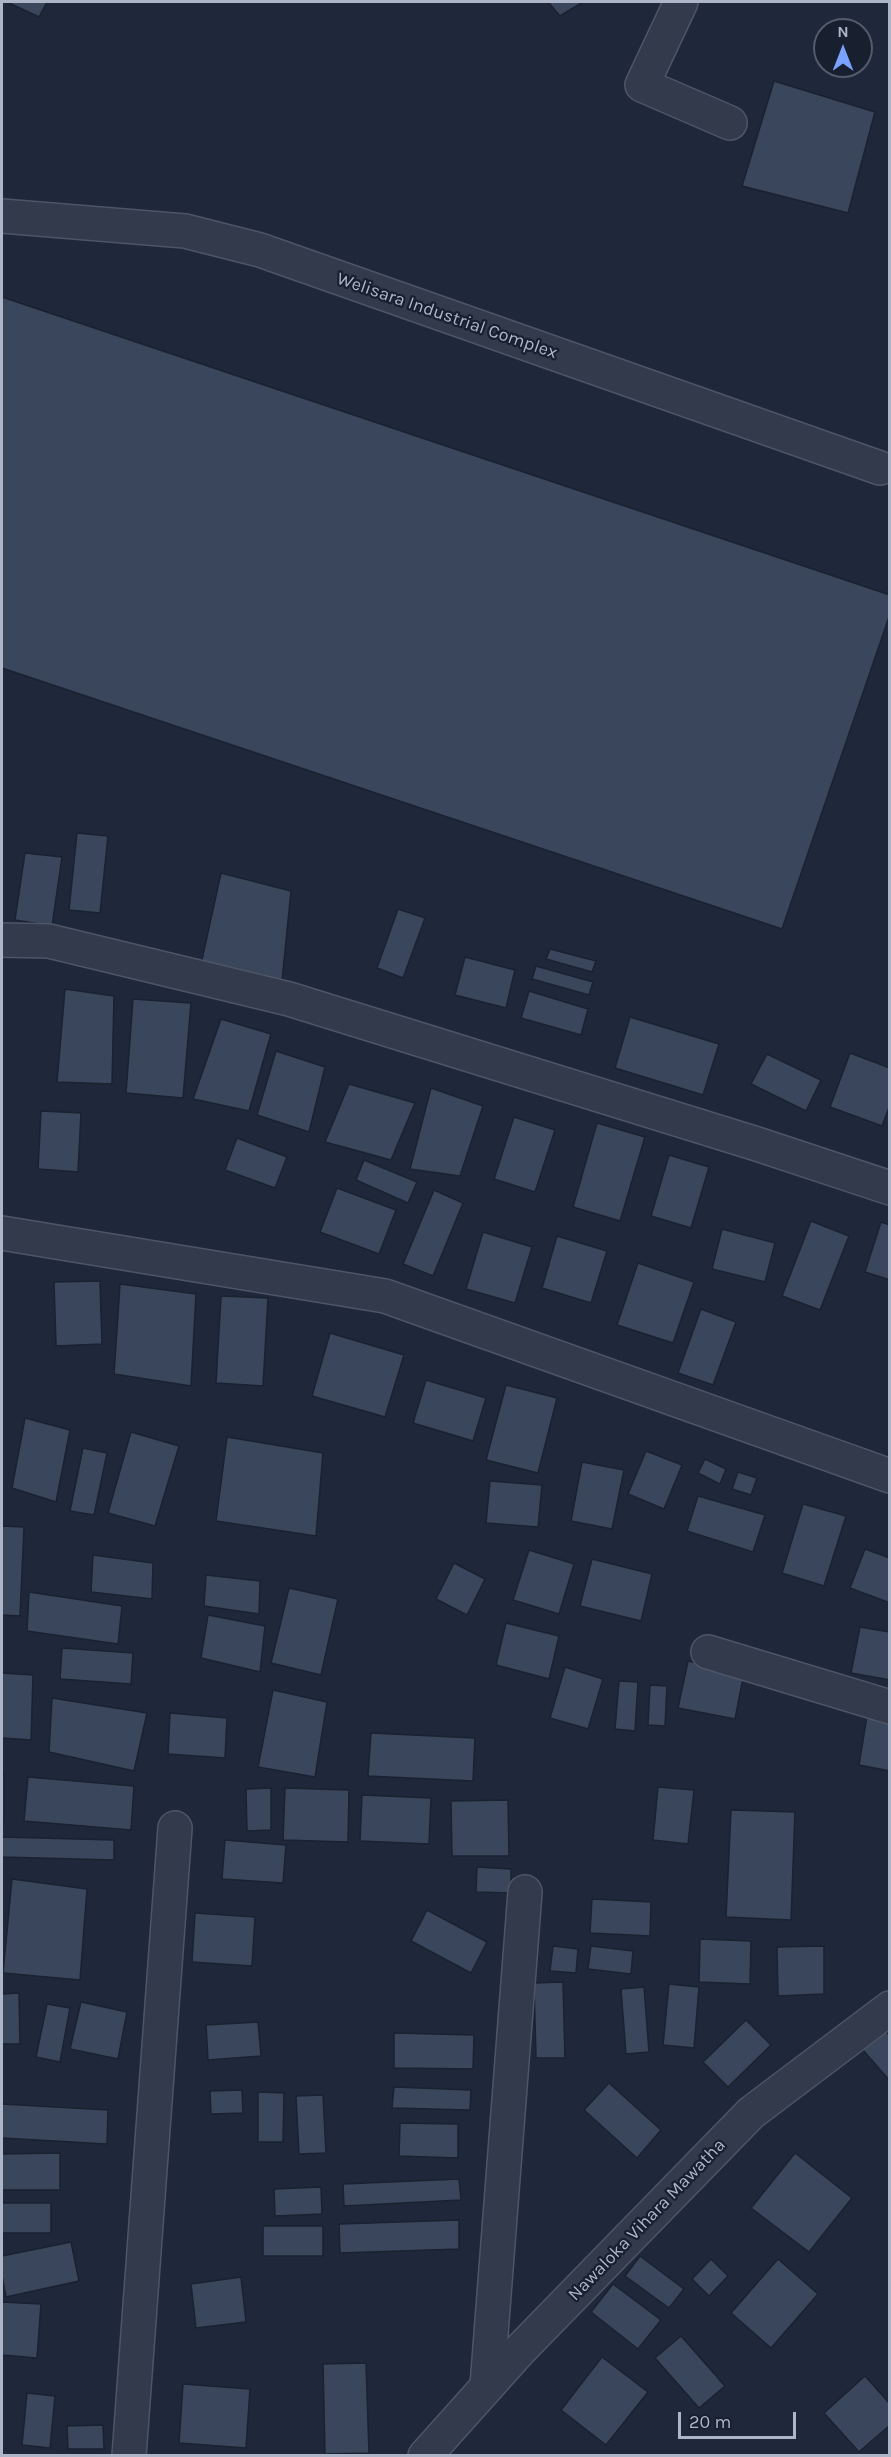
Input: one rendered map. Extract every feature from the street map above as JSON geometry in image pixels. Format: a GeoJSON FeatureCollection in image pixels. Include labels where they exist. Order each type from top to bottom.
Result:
{"type":"FeatureCollection","features":[{"type":"Feature","properties":{"kind":"street"},"geometry":{"type":"LineString","coordinates":[[681,2],[642,85],[730,123]]}},
{"type":"Feature","properties":{"kind":"street","name":"Welisara Industrial Complex"},"geometry":{"type":"LineString","coordinates":[[2,216],[185,231],[260,250],[880,468]]}},
{"type":"Feature","properties":{"kind":"street"},"geometry":{"type":"LineString","coordinates":[[2,940],[49,941],[289,999],[757,1143],[890,1188]]}},
{"type":"Feature","properties":{"kind":"street"},"geometry":{"type":"LineString","coordinates":[[2,1233],[385,1296],[890,1476]]}},
{"type":"Feature","properties":{"kind":"street"},"geometry":{"type":"LineString","coordinates":[[708,1652],[890,1707]]}},
{"type":"Feature","properties":{"kind":"street"},"geometry":{"type":"LineString","coordinates":[[129,2456],[176,1828]]}},
{"type":"Feature","properties":{"kind":"street"},"geometry":{"type":"LineString","coordinates":[[487,2386],[525,1892]]}},
{"type":"Feature","properties":{"kind":"street","name":"Nawaloka Vihara Mawatha"},"geometry":{"type":"LineString","coordinates":[[425,2456],[487,2386],[752,2113],[890,2008]]}},
{"type":"Feature","properties":{"kind":"building"},"geometry":{"type":"Polygon","coordinates":[[[7,2],[47,2],[39,17],[7,2]]]}},
{"type":"Feature","properties":{"kind":"building"},"geometry":{"type":"Polygon","coordinates":[[[548,2],[583,2],[560,16],[548,2]]]}},
{"type":"Feature","properties":{"kind":"building"},"geometry":{"type":"Polygon","coordinates":[[[774,81],[875,112],[848,213],[742,186],[774,81]]]}},
{"type":"Feature","properties":{"kind":"building"},"geometry":{"type":"Polygon","coordinates":[[[2,297],[890,595],[890,614],[782,929],[2,668],[2,297]]]}},
{"type":"Feature","properties":{"kind":"building"},"geometry":{"type":"Polygon","coordinates":[[[77,833],[108,836],[100,913],[69,910],[77,833]]]}},
{"type":"Feature","properties":{"kind":"building"},"geometry":{"type":"Polygon","coordinates":[[[25,853],[62,857],[52,926],[15,920],[25,853]]]}},
{"type":"Feature","properties":{"kind":"building"},"geometry":{"type":"Polygon","coordinates":[[[221,873],[291,891],[282,981],[201,964],[221,873]]]}},
{"type":"Feature","properties":{"kind":"building"},"geometry":{"type":"Polygon","coordinates":[[[398,909],[425,918],[403,978],[377,968],[398,909]]]}},
{"type":"Feature","properties":{"kind":"building"},"geometry":{"type":"Polygon","coordinates":[[[550,949],[596,961],[592,972],[546,959],[550,949]]]}},
{"type":"Feature","properties":{"kind":"building"},"geometry":{"type":"Polygon","coordinates":[[[465,957],[515,970],[506,1008],[455,995],[465,957]]]}},
{"type":"Feature","properties":{"kind":"building"},"geometry":{"type":"Polygon","coordinates":[[[536,966],[593,982],[589,995],[532,979],[536,966]]]}},
{"type":"Feature","properties":{"kind":"building"},"geometry":{"type":"Polygon","coordinates":[[[65,989],[114,996],[112,1084],[57,1082],[65,989]]]}},
{"type":"Feature","properties":{"kind":"building"},"geometry":{"type":"Polygon","coordinates":[[[529,991],[588,1009],[581,1035],[521,1018],[529,991]]]}},
{"type":"Feature","properties":{"kind":"building"},"geometry":{"type":"Polygon","coordinates":[[[133,999],[191,1003],[183,1098],[126,1093],[133,999]]]}},
{"type":"Feature","properties":{"kind":"building"},"geometry":{"type":"Polygon","coordinates":[[[630,1017],[719,1044],[703,1095],[615,1068],[630,1017]]]}},
{"type":"Feature","properties":{"kind":"building"},"geometry":{"type":"Polygon","coordinates":[[[221,1019],[271,1034],[249,1111],[193,1099],[221,1019]]]}},
{"type":"Feature","properties":{"kind":"building"},"geometry":{"type":"Polygon","coordinates":[[[276,1051],[325,1067],[309,1132],[257,1115],[276,1051]]]}},
{"type":"Feature","properties":{"kind":"building"},"geometry":{"type":"Polygon","coordinates":[[[850,1053],[890,1068],[890,1105],[882,1126],[830,1107],[850,1053]]]}},
{"type":"Feature","properties":{"kind":"building"},"geometry":{"type":"Polygon","coordinates":[[[767,1054],[821,1080],[806,1111],[751,1084],[767,1054]]]}},
{"type":"Feature","properties":{"kind":"building"},"geometry":{"type":"Polygon","coordinates":[[[349,1084],[415,1103],[391,1160],[325,1142],[349,1084]]]}},
{"type":"Feature","properties":{"kind":"building"},"geometry":{"type":"Polygon","coordinates":[[[431,1088],[483,1106],[460,1176],[410,1169],[431,1088]]]}},
{"type":"Feature","properties":{"kind":"building"},"geometry":{"type":"Polygon","coordinates":[[[41,1111],[81,1113],[78,1172],[38,1169],[41,1111]]]}},
{"type":"Feature","properties":{"kind":"building"},"geometry":{"type":"Polygon","coordinates":[[[514,1117],[555,1130],[535,1192],[494,1179],[514,1117]]]}},
{"type":"Feature","properties":{"kind":"building"},"geometry":{"type":"Polygon","coordinates":[[[597,1123],[645,1137],[620,1221],[573,1207],[597,1123]]]}},
{"type":"Feature","properties":{"kind":"building"},"geometry":{"type":"Polygon","coordinates":[[[237,1138],[287,1157],[275,1188],[225,1170],[237,1138]]]}},
{"type":"Feature","properties":{"kind":"building"},"geometry":{"type":"Polygon","coordinates":[[[669,1155],[709,1167],[691,1228],[651,1216],[669,1155]]]}},
{"type":"Feature","properties":{"kind":"building"},"geometry":{"type":"Polygon","coordinates":[[[364,1160],[417,1182],[408,1203],[356,1180],[364,1160]]]}},
{"type":"Feature","properties":{"kind":"building"},"geometry":{"type":"Polygon","coordinates":[[[337,1188],[396,1210],[379,1254],[320,1232],[337,1188]]]}},
{"type":"Feature","properties":{"kind":"building"},"geometry":{"type":"Polygon","coordinates":[[[434,1190],[463,1203],[433,1276],[403,1264],[434,1190]]]}},
{"type":"Feature","properties":{"kind":"building"},"geometry":{"type":"Polygon","coordinates":[[[811,1221],[849,1236],[820,1310],[782,1296],[811,1221]]]}},
{"type":"Feature","properties":{"kind":"building"},"geometry":{"type":"Polygon","coordinates":[[[881,1222],[890,1225],[890,1280],[865,1272],[881,1222]]]}},
{"type":"Feature","properties":{"kind":"building"},"geometry":{"type":"Polygon","coordinates":[[[722,1229],[775,1243],[765,1282],[712,1269],[722,1229]]]}},
{"type":"Feature","properties":{"kind":"building"},"geometry":{"type":"Polygon","coordinates":[[[483,1232],[532,1247],[515,1303],[466,1289],[483,1232]]]}},
{"type":"Feature","properties":{"kind":"building"},"geometry":{"type":"Polygon","coordinates":[[[557,1236],[607,1251],[591,1303],[542,1288],[557,1236]]]}},
{"type":"Feature","properties":{"kind":"building"},"geometry":{"type":"Polygon","coordinates":[[[638,1263],[694,1282],[673,1343],[617,1325],[638,1263]]]}},
{"type":"Feature","properties":{"kind":"building"},"geometry":{"type":"Polygon","coordinates":[[[100,1281],[102,1344],[56,1346],[54,1282],[100,1281]]]}},
{"type":"Feature","properties":{"kind":"building"},"geometry":{"type":"Polygon","coordinates":[[[120,1284],[196,1294],[191,1386],[114,1374],[120,1284]]]}},
{"type":"Feature","properties":{"kind":"building"},"geometry":{"type":"Polygon","coordinates":[[[221,1296],[268,1298],[263,1386],[216,1383],[221,1296]]]}},
{"type":"Feature","properties":{"kind":"building"},"geometry":{"type":"Polygon","coordinates":[[[701,1309],[736,1322],[713,1385],[678,1373],[701,1309]]]}},
{"type":"Feature","properties":{"kind":"building"},"geometry":{"type":"Polygon","coordinates":[[[330,1333],[404,1355],[385,1417],[312,1396],[330,1333]]]}},
{"type":"Feature","properties":{"kind":"building"},"geometry":{"type":"Polygon","coordinates":[[[426,1380],[486,1398],[473,1441],[413,1423],[426,1380]]]}},
{"type":"Feature","properties":{"kind":"building"},"geometry":{"type":"Polygon","coordinates":[[[506,1385],[557,1398],[538,1473],[486,1460],[506,1385]]]}},
{"type":"Feature","properties":{"kind":"building"},"geometry":{"type":"Polygon","coordinates":[[[25,1418],[70,1430],[56,1502],[12,1488],[25,1418]]]}},
{"type":"Feature","properties":{"kind":"building"},"geometry":{"type":"Polygon","coordinates":[[[131,1432],[179,1446],[155,1526],[108,1513],[131,1432]]]}},
{"type":"Feature","properties":{"kind":"building"},"geometry":{"type":"Polygon","coordinates":[[[227,1437],[323,1453],[316,1536],[216,1521],[227,1437]]]}},
{"type":"Feature","properties":{"kind":"building"},"geometry":{"type":"Polygon","coordinates":[[[83,1448],[107,1453],[94,1515],[70,1511],[83,1448]]]}},
{"type":"Feature","properties":{"kind":"building"},"geometry":{"type":"Polygon","coordinates":[[[646,1451],[682,1465],[664,1509],[628,1494],[646,1451]]]}},
{"type":"Feature","properties":{"kind":"building"},"geometry":{"type":"Polygon","coordinates":[[[705,1459],[726,1469],[720,1484],[698,1473],[705,1459]]]}},
{"type":"Feature","properties":{"kind":"building"},"geometry":{"type":"Polygon","coordinates":[[[582,1462],[624,1470],[612,1529],[571,1521],[582,1462]]]}},
{"type":"Feature","properties":{"kind":"building"},"geometry":{"type":"Polygon","coordinates":[[[738,1472],[757,1478],[751,1495],[732,1489],[738,1472]]]}},
{"type":"Feature","properties":{"kind":"building"},"geometry":{"type":"Polygon","coordinates":[[[490,1481],[542,1485],[538,1527],[486,1523],[490,1481]]]}},
{"type":"Feature","properties":{"kind":"building"},"geometry":{"type":"Polygon","coordinates":[[[698,1496],[765,1515],[753,1552],[687,1531],[698,1496]]]}},
{"type":"Feature","properties":{"kind":"building"},"geometry":{"type":"Polygon","coordinates":[[[803,1504],[846,1516],[824,1586],[782,1573],[803,1504]]]}},
{"type":"Feature","properties":{"kind":"building"},"geometry":{"type":"Polygon","coordinates":[[[2,1526],[24,1527],[20,1616],[2,1615],[2,1526]]]}},
{"type":"Feature","properties":{"kind":"building"},"geometry":{"type":"Polygon","coordinates":[[[865,1549],[890,1558],[890,1603],[850,1588],[865,1549]]]}},
{"type":"Feature","properties":{"kind":"building"},"geometry":{"type":"Polygon","coordinates":[[[529,1550],[574,1564],[559,1614],[513,1600],[529,1550]]]}},
{"type":"Feature","properties":{"kind":"building"},"geometry":{"type":"Polygon","coordinates":[[[93,1555],[153,1563],[152,1599],[91,1592],[93,1555]]]}},
{"type":"Feature","properties":{"kind":"building"},"geometry":{"type":"Polygon","coordinates":[[[592,1559],[652,1574],[641,1621],[580,1606],[592,1559]]]}},
{"type":"Feature","properties":{"kind":"building"},"geometry":{"type":"Polygon","coordinates":[[[454,1563],[485,1579],[467,1615],[436,1599],[454,1563]]]}},
{"type":"Feature","properties":{"kind":"building"},"geometry":{"type":"Polygon","coordinates":[[[206,1575],[260,1581],[259,1614],[204,1606],[206,1575]]]}},
{"type":"Feature","properties":{"kind":"building"},"geometry":{"type":"Polygon","coordinates":[[[289,1588],[338,1599],[321,1675],[271,1663],[289,1588]]]}},
{"type":"Feature","properties":{"kind":"building"},"geometry":{"type":"Polygon","coordinates":[[[29,1592],[122,1606],[118,1644],[27,1631],[29,1592]]]}},
{"type":"Feature","properties":{"kind":"building"},"geometry":{"type":"Polygon","coordinates":[[[208,1615],[265,1626],[260,1672],[201,1658],[208,1615]]]}},
{"type":"Feature","properties":{"kind":"building"},"geometry":{"type":"Polygon","coordinates":[[[506,1623],[559,1636],[549,1679],[496,1665],[506,1623]]]}},
{"type":"Feature","properties":{"kind":"building"},"geometry":{"type":"Polygon","coordinates":[[[860,1627],[890,1632],[890,1680],[851,1673],[860,1627]]]}},
{"type":"Feature","properties":{"kind":"building"},"geometry":{"type":"Polygon","coordinates":[[[62,1648],[133,1653],[131,1684],[60,1679],[62,1648]]]}},
{"type":"Feature","properties":{"kind":"building"},"geometry":{"type":"Polygon","coordinates":[[[688,1661],[744,1673],[735,1719],[678,1708],[688,1661]]]}},
{"type":"Feature","properties":{"kind":"building"},"geometry":{"type":"Polygon","coordinates":[[[565,1667],[603,1679],[588,1729],[550,1718],[565,1667]]]}},
{"type":"Feature","properties":{"kind":"building"},"geometry":{"type":"Polygon","coordinates":[[[2,1673],[33,1675],[31,1740],[2,1738],[2,1673]]]}},
{"type":"Feature","properties":{"kind":"building"},"geometry":{"type":"Polygon","coordinates":[[[619,1681],[638,1682],[635,1731],[615,1729],[619,1681]]]}},
{"type":"Feature","properties":{"kind":"building"},"geometry":{"type":"Polygon","coordinates":[[[650,1685],[667,1686],[665,1726],[648,1725],[650,1685]]]}},
{"type":"Feature","properties":{"kind":"building"},"geometry":{"type":"Polygon","coordinates":[[[273,1690],[327,1702],[315,1777],[258,1767],[273,1690]]]}},
{"type":"Feature","properties":{"kind":"building"},"geometry":{"type":"Polygon","coordinates":[[[52,1698],[147,1713],[134,1771],[49,1752],[52,1698]]]}},
{"type":"Feature","properties":{"kind":"building"},"geometry":{"type":"Polygon","coordinates":[[[868,1710],[890,1713],[890,1771],[859,1765],[868,1710]]]}},
{"type":"Feature","properties":{"kind":"building"},"geometry":{"type":"Polygon","coordinates":[[[170,1713],[227,1718],[225,1758],[168,1754],[170,1713]]]}},
{"type":"Feature","properties":{"kind":"building"},"geometry":{"type":"Polygon","coordinates":[[[371,1733],[475,1738],[473,1781],[368,1776],[371,1733]]]}},
{"type":"Feature","properties":{"kind":"building"},"geometry":{"type":"Polygon","coordinates":[[[2,1775],[4,1775],[4,1821],[2,1821],[2,1775]]]}},
{"type":"Feature","properties":{"kind":"building"},"geometry":{"type":"Polygon","coordinates":[[[28,1777],[134,1786],[131,1830],[24,1821],[28,1777]]]}},
{"type":"Feature","properties":{"kind":"building"},"geometry":{"type":"Polygon","coordinates":[[[658,1787],[694,1790],[688,1844],[653,1840],[658,1787]]]}},
{"type":"Feature","properties":{"kind":"building"},"geometry":{"type":"Polygon","coordinates":[[[271,1788],[271,1830],[247,1831],[246,1789],[271,1788]]]}},
{"type":"Feature","properties":{"kind":"building"},"geometry":{"type":"Polygon","coordinates":[[[285,1788],[349,1790],[348,1842],[283,1840],[285,1788]]]}},
{"type":"Feature","properties":{"kind":"building"},"geometry":{"type":"Polygon","coordinates":[[[362,1795],[431,1798],[429,1844],[360,1841],[362,1795]]]}},
{"type":"Feature","properties":{"kind":"building"},"geometry":{"type":"Polygon","coordinates":[[[508,1800],[509,1856],[452,1856],[451,1801],[508,1800]]]}},
{"type":"Feature","properties":{"kind":"building"},"geometry":{"type":"Polygon","coordinates":[[[731,1810],[795,1812],[791,1920],[726,1917],[731,1810]]]}},
{"type":"Feature","properties":{"kind":"building"},"geometry":{"type":"Polygon","coordinates":[[[2,1837],[114,1840],[114,1860],[2,1857],[2,1837]]]}},
{"type":"Feature","properties":{"kind":"building"},"geometry":{"type":"Polygon","coordinates":[[[225,1840],[286,1845],[283,1883],[222,1879],[225,1840]]]}},
{"type":"Feature","properties":{"kind":"building"},"geometry":{"type":"Polygon","coordinates":[[[477,1867],[511,1869],[511,1893],[476,1892],[477,1867]]]}},
{"type":"Feature","properties":{"kind":"building"},"geometry":{"type":"Polygon","coordinates":[[[12,1879],[87,1889],[80,1980],[3,1973],[12,1879]]]}},
{"type":"Feature","properties":{"kind":"building"},"geometry":{"type":"Polygon","coordinates":[[[592,1899],[651,1902],[650,1936],[590,1933],[592,1899]]]}},
{"type":"Feature","properties":{"kind":"building"},"geometry":{"type":"Polygon","coordinates":[[[427,1910],[487,1942],[471,1973],[411,1941],[427,1910]]]}},
{"type":"Feature","properties":{"kind":"building"},"geometry":{"type":"Polygon","coordinates":[[[195,1913],[255,1917],[252,1966],[192,1962],[195,1913]]]}},
{"type":"Feature","properties":{"kind":"building"},"geometry":{"type":"Polygon","coordinates":[[[700,1939],[751,1941],[750,1984],[699,1982],[700,1939]]]}},
{"type":"Feature","properties":{"kind":"building"},"geometry":{"type":"Polygon","coordinates":[[[553,1946],[578,1949],[576,1973],[550,1971],[553,1946]]]}},
{"type":"Feature","properties":{"kind":"building"},"geometry":{"type":"Polygon","coordinates":[[[591,1946],[633,1951],[631,1974],[588,1969],[591,1946]]]}},
{"type":"Feature","properties":{"kind":"building"},"geometry":{"type":"Polygon","coordinates":[[[824,1946],[824,1994],[778,1996],[777,1947],[824,1946]]]}},
{"type":"Feature","properties":{"kind":"building"},"geometry":{"type":"Polygon","coordinates":[[[563,1982],[565,2058],[536,2058],[534,1983],[563,1982]]]}},
{"type":"Feature","properties":{"kind":"building"},"geometry":{"type":"Polygon","coordinates":[[[669,1984],[699,1987],[694,2048],[663,2045],[669,1984]]]}},
{"type":"Feature","properties":{"kind":"building"},"geometry":{"type":"Polygon","coordinates":[[[644,1987],[649,2052],[626,2054],[621,1989],[644,1987]]]}},
{"type":"Feature","properties":{"kind":"building"},"geometry":{"type":"Polygon","coordinates":[[[19,1993],[20,2044],[2,2044],[2,1994],[19,1993]]]}},
{"type":"Feature","properties":{"kind":"building"},"geometry":{"type":"Polygon","coordinates":[[[81,2002],[127,2012],[118,2059],[70,2049],[81,2002]]]}},
{"type":"Feature","properties":{"kind":"building"},"geometry":{"type":"Polygon","coordinates":[[[47,2004],[70,2008],[60,2062],[36,2057],[47,2004]]]}},
{"type":"Feature","properties":{"kind":"building"},"geometry":{"type":"Polygon","coordinates":[[[746,2020],[771,2045],[728,2087],[703,2062],[746,2020]]]}},
{"type":"Feature","properties":{"kind":"building"},"geometry":{"type":"Polygon","coordinates":[[[258,2022],[261,2056],[208,2060],[206,2025],[258,2022]]]}},
{"type":"Feature","properties":{"kind":"building"},"geometry":{"type":"Polygon","coordinates":[[[878,2022],[890,2036],[890,2081],[855,2041],[878,2022]]]}},
{"type":"Feature","properties":{"kind":"building"},"geometry":{"type":"Polygon","coordinates":[[[394,2033],[474,2035],[473,2069],[394,2068],[394,2033]]]}},
{"type":"Feature","properties":{"kind":"building"},"geometry":{"type":"Polygon","coordinates":[[[609,2083],[661,2130],[637,2158],[584,2110],[609,2083]]]}},
{"type":"Feature","properties":{"kind":"building"},"geometry":{"type":"Polygon","coordinates":[[[394,2087],[471,2090],[470,2110],[392,2108],[394,2087]]]}},
{"type":"Feature","properties":{"kind":"building"},"geometry":{"type":"Polygon","coordinates":[[[242,2090],[243,2113],[211,2114],[210,2091],[242,2090]]]}},
{"type":"Feature","properties":{"kind":"building"},"geometry":{"type":"Polygon","coordinates":[[[258,2092],[284,2093],[283,2142],[258,2142],[258,2092]]]}},
{"type":"Feature","properties":{"kind":"building"},"geometry":{"type":"Polygon","coordinates":[[[323,2095],[326,2153],[299,2154],[296,2096],[323,2095]]]}},
{"type":"Feature","properties":{"kind":"building"},"geometry":{"type":"Polygon","coordinates":[[[2,2104],[108,2110],[107,2144],[2,2138],[2,2104]]]}},
{"type":"Feature","properties":{"kind":"building"},"geometry":{"type":"Polygon","coordinates":[[[400,2123],[458,2124],[458,2158],[399,2156],[400,2123]]]}},
{"type":"Feature","properties":{"kind":"building"},"geometry":{"type":"Polygon","coordinates":[[[60,2153],[60,2190],[2,2190],[2,2154],[60,2153]]]}},
{"type":"Feature","properties":{"kind":"building"},"geometry":{"type":"Polygon","coordinates":[[[795,2153],[852,2198],[809,2252],[751,2208],[795,2153]]]}},
{"type":"Feature","properties":{"kind":"building"},"geometry":{"type":"Polygon","coordinates":[[[459,2179],[461,2200],[344,2206],[343,2184],[459,2179]]]}},
{"type":"Feature","properties":{"kind":"building"},"geometry":{"type":"Polygon","coordinates":[[[321,2187],[322,2214],[275,2216],[274,2189],[321,2187]]]}},
{"type":"Feature","properties":{"kind":"building"},"geometry":{"type":"Polygon","coordinates":[[[2,2203],[51,2203],[51,2233],[2,2233],[2,2203]]]}},
{"type":"Feature","properties":{"kind":"building"},"geometry":{"type":"Polygon","coordinates":[[[459,2220],[459,2249],[340,2253],[339,2224],[459,2220]]]}},
{"type":"Feature","properties":{"kind":"building"},"geometry":{"type":"Polygon","coordinates":[[[263,2226],[323,2226],[323,2256],[263,2256],[263,2226]]]}},
{"type":"Feature","properties":{"kind":"building"},"geometry":{"type":"Polygon","coordinates":[[[71,2242],[79,2281],[6,2297],[2,2276],[2,2256],[71,2242]]]}},
{"type":"Feature","properties":{"kind":"building"},"geometry":{"type":"Polygon","coordinates":[[[640,2256],[684,2289],[669,2308],[625,2276],[640,2256]]]}},
{"type":"Feature","properties":{"kind":"building"},"geometry":{"type":"Polygon","coordinates":[[[711,2259],[728,2276],[709,2296],[692,2279],[711,2259]]]}},
{"type":"Feature","properties":{"kind":"building"},"geometry":{"type":"Polygon","coordinates":[[[778,2259],[818,2294],[771,2348],[731,2313],[778,2259]]]}},
{"type":"Feature","properties":{"kind":"building"},"geometry":{"type":"Polygon","coordinates":[[[241,2277],[246,2322],[196,2328],[191,2284],[241,2277]]]}},
{"type":"Feature","properties":{"kind":"building"},"geometry":{"type":"Polygon","coordinates":[[[613,2284],[661,2320],[638,2349],[591,2312],[613,2284]]]}},
{"type":"Feature","properties":{"kind":"building"},"geometry":{"type":"Polygon","coordinates":[[[2,2302],[41,2304],[37,2358],[2,2355],[2,2302]]]}},
{"type":"Feature","properties":{"kind":"building"},"geometry":{"type":"Polygon","coordinates":[[[681,2336],[725,2386],[699,2408],[655,2358],[681,2336]]]}},
{"type":"Feature","properties":{"kind":"building"},"geometry":{"type":"Polygon","coordinates":[[[602,2357],[648,2392],[606,2445],[561,2410],[602,2357]]]}},
{"type":"Feature","properties":{"kind":"building"},"geometry":{"type":"Polygon","coordinates":[[[366,2363],[369,2453],[325,2454],[323,2364],[366,2363]]]}},
{"type":"Feature","properties":{"kind":"building"},"geometry":{"type":"Polygon","coordinates":[[[865,2376],[890,2404],[890,2425],[859,2452],[824,2413],[865,2376]]]}},
{"type":"Feature","properties":{"kind":"building"},"geometry":{"type":"Polygon","coordinates":[[[183,2384],[250,2389],[246,2448],[179,2443],[183,2384]]]}},
{"type":"Feature","properties":{"kind":"building"},"geometry":{"type":"Polygon","coordinates":[[[27,2393],[55,2396],[50,2448],[22,2445],[27,2393]]]}},
{"type":"Feature","properties":{"kind":"building"},"geometry":{"type":"Polygon","coordinates":[[[103,2425],[104,2449],[68,2449],[67,2426],[103,2425]]]}}]}
